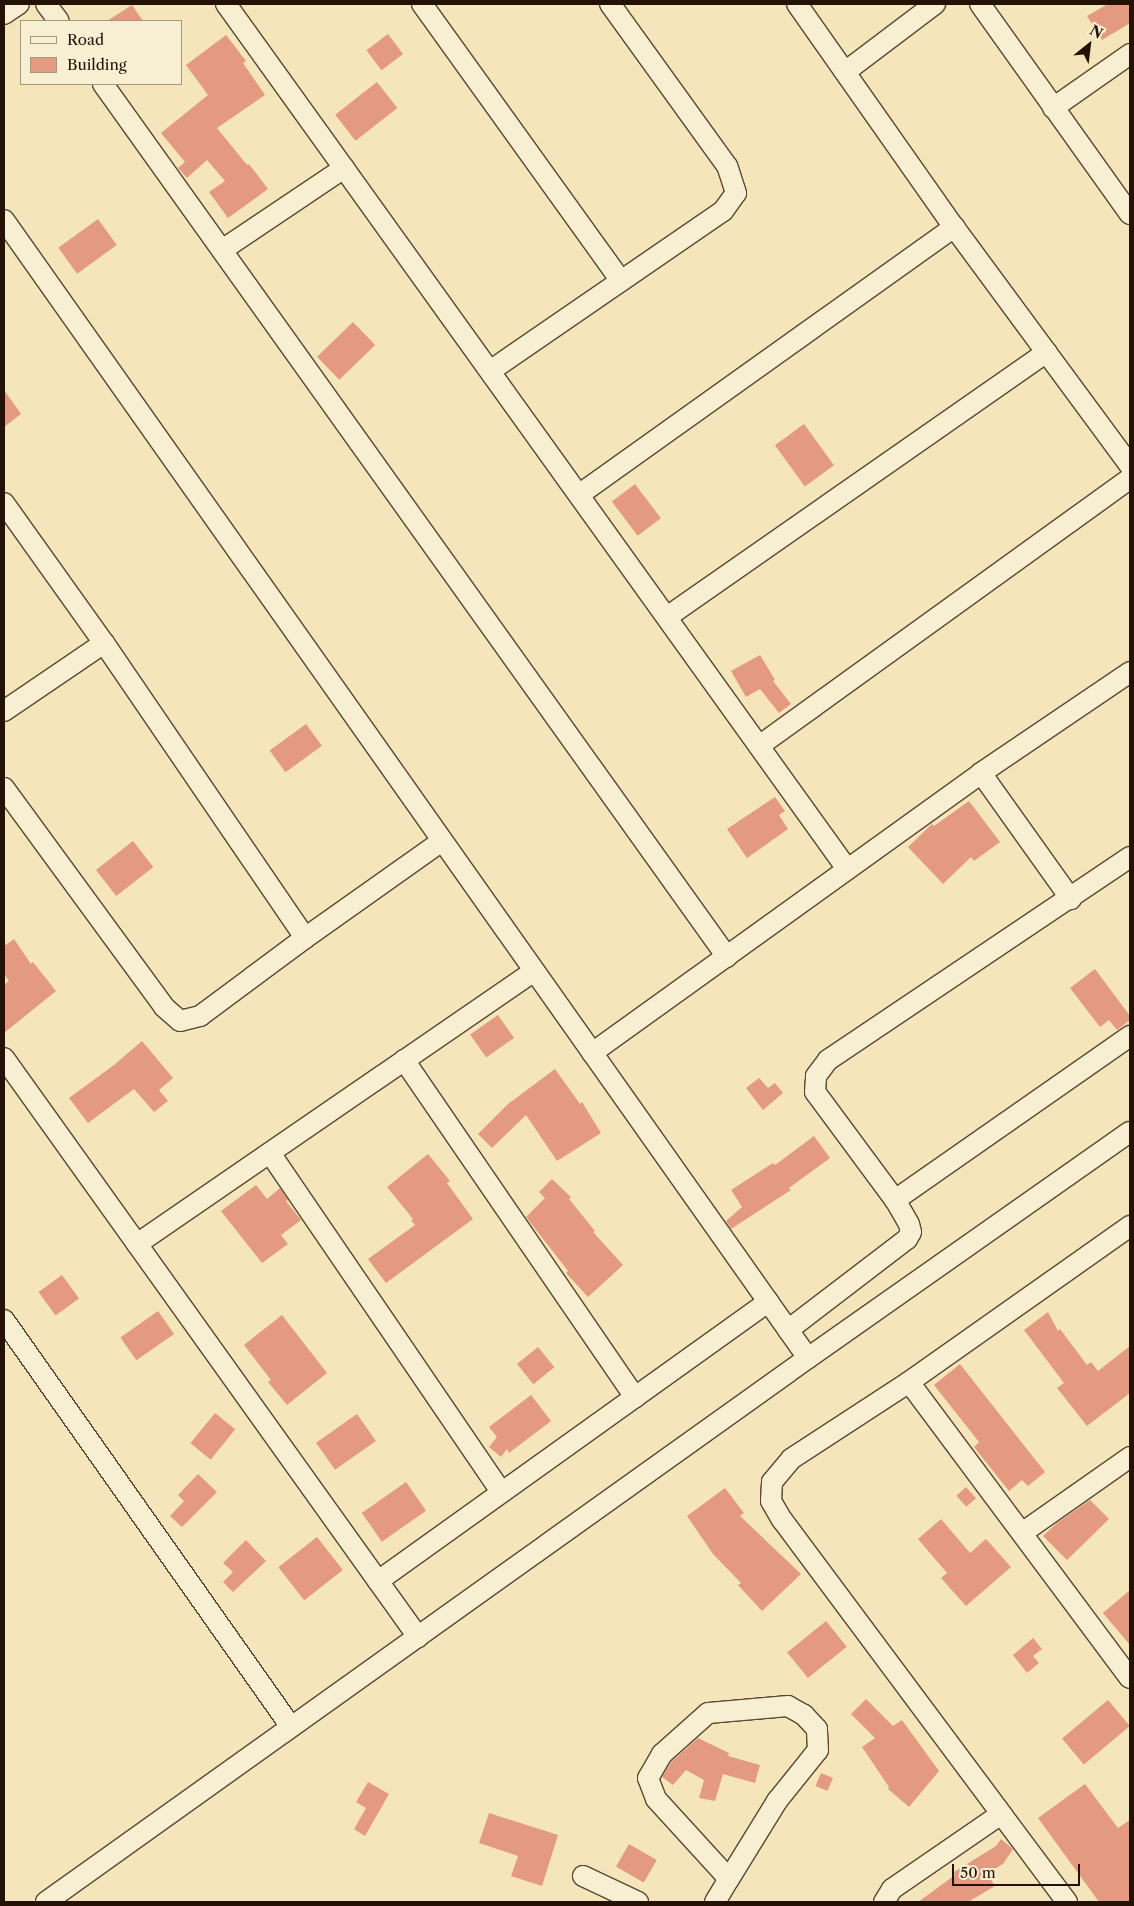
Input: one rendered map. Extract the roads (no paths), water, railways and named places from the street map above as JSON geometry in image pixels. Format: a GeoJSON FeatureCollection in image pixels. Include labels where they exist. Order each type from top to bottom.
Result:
{"type":"FeatureCollection","features":[{"type":"Feature","properties":{"kind":"street"},"geometry":{"type":"LineString","coordinates":[[4,14],[19,4]]}},
{"type":"Feature","properties":{"kind":"street"},"geometry":{"type":"LineString","coordinates":[[46,4],[58,20]]}},
{"type":"Feature","properties":{"kind":"street"},"geometry":{"type":"LineString","coordinates":[[226,4],[580,494],[847,869]]}},
{"type":"Feature","properties":{"kind":"street"},"geometry":{"type":"LineString","coordinates":[[422,4],[621,281]]}},
{"type":"Feature","properties":{"kind":"street"},"geometry":{"type":"LineString","coordinates":[[490,371],[723,211],[736,193],[727,166],[610,4]]}},
{"type":"Feature","properties":{"kind":"street"},"geometry":{"type":"LineString","coordinates":[[796,4],[954,227],[1130,466]]}},
{"type":"Feature","properties":{"kind":"street"},"geometry":{"type":"LineString","coordinates":[[845,72],[935,4]]}},
{"type":"Feature","properties":{"kind":"street"},"geometry":{"type":"LineString","coordinates":[[980,4],[1130,214]]}},
{"type":"Feature","properties":{"kind":"street"},"geometry":{"type":"LineString","coordinates":[[1053,108],[1130,54]]}},
{"type":"Feature","properties":{"kind":"street"},"geometry":{"type":"LineString","coordinates":[[104,85],[728,957]]}},
{"type":"Feature","properties":{"kind":"street"},"geometry":{"type":"LineString","coordinates":[[222,250],[344,168]]}},
{"type":"Feature","properties":{"kind":"street"},"geometry":{"type":"LineString","coordinates":[[580,494],[954,227]]}},
{"type":"Feature","properties":{"kind":"street"},"geometry":{"type":"LineString","coordinates":[[6,229],[808,1358]]}},
{"type":"Feature","properties":{"kind":"street"},"geometry":{"type":"LineString","coordinates":[[667,617],[1047,352]]}},
{"type":"Feature","properties":{"kind":"street"},"geometry":{"type":"LineString","coordinates":[[759,746],[1130,478]]}},
{"type":"Feature","properties":{"kind":"street"},"geometry":{"type":"LineString","coordinates":[[4,503],[104,643],[304,938]]}},
{"type":"Feature","properties":{"kind":"street"},"geometry":{"type":"LineString","coordinates":[[4,711],[104,643]]}},
{"type":"Feature","properties":{"kind":"street"},"geometry":{"type":"LineString","coordinates":[[592,1053],[728,957],[981,773],[1130,672]]}},
{"type":"Feature","properties":{"kind":"street"},"geometry":{"type":"LineString","coordinates":[[981,773],[1071,899]]}},
{"type":"Feature","properties":{"kind":"street"},"geometry":{"type":"LineString","coordinates":[[4,788],[164,1007],[180,1021],[200,1016],[304,938],[442,841]]}},
{"type":"Feature","properties":{"kind":"street"},"geometry":{"type":"LineString","coordinates":[[788,1330],[907,1239],[911,1232],[909,1224],[895,1200],[814,1092],[816,1076],[828,1060],[1071,899],[1130,857]]}},
{"type":"Feature","properties":{"kind":"street"},"geometry":{"type":"LineString","coordinates":[[137,1244],[534,971]]}},
{"type":"Feature","properties":{"kind":"street"},"geometry":{"type":"LineString","coordinates":[[895,1200],[1130,1036]]}},
{"type":"Feature","properties":{"kind":"street"},"geometry":{"type":"LineString","coordinates":[[4,1058],[418,1637]]}},
{"type":"Feature","properties":{"kind":"street"},"geometry":{"type":"LineString","coordinates":[[404,1060],[635,1396]]}},
{"type":"Feature","properties":{"kind":"street"},"geometry":{"type":"LineString","coordinates":[[46,1902],[808,1358],[1130,1132]]}},
{"type":"Feature","properties":{"kind":"street"},"geometry":{"type":"LineString","coordinates":[[270,1153],[502,1492]]}},
{"type":"Feature","properties":{"kind":"street"},"geometry":{"type":"LineString","coordinates":[[1068,1902],[782,1520],[772,1501],[772,1482],[791,1459],[909,1382],[1130,1226]]}},
{"type":"Feature","properties":{"kind":"street"},"geometry":{"type":"LineString","coordinates":[[378,1581],[768,1302]]}},
{"type":"Feature","properties":{"kind":"street"},"geometry":{"type":"LineString","coordinates":[[4,1320],[291,1727]]}},
{"type":"Feature","properties":{"kind":"street"},"geometry":{"type":"LineString","coordinates":[[909,1382],[1130,1678]]}},
{"type":"Feature","properties":{"kind":"street"},"geometry":{"type":"LineString","coordinates":[[1022,1533],[1130,1456]]}},
{"type":"Feature","properties":{"kind":"street"},"geometry":{"type":"LineString","coordinates":[[715,1902],[730,1879],[777,1801],[818,1750],[817,1728],[804,1715],[788,1706],[708,1713],[662,1754],[648,1778],[656,1799],[730,1879]]}},
{"type":"Feature","properties":{"kind":"street"},"geometry":{"type":"LineString","coordinates":[[884,1902],[892,1889],[1001,1814]]}},
{"type":"Feature","properties":{"kind":"street"},"geometry":{"type":"LineString","coordinates":[[583,1876],[638,1902]]}}]}
